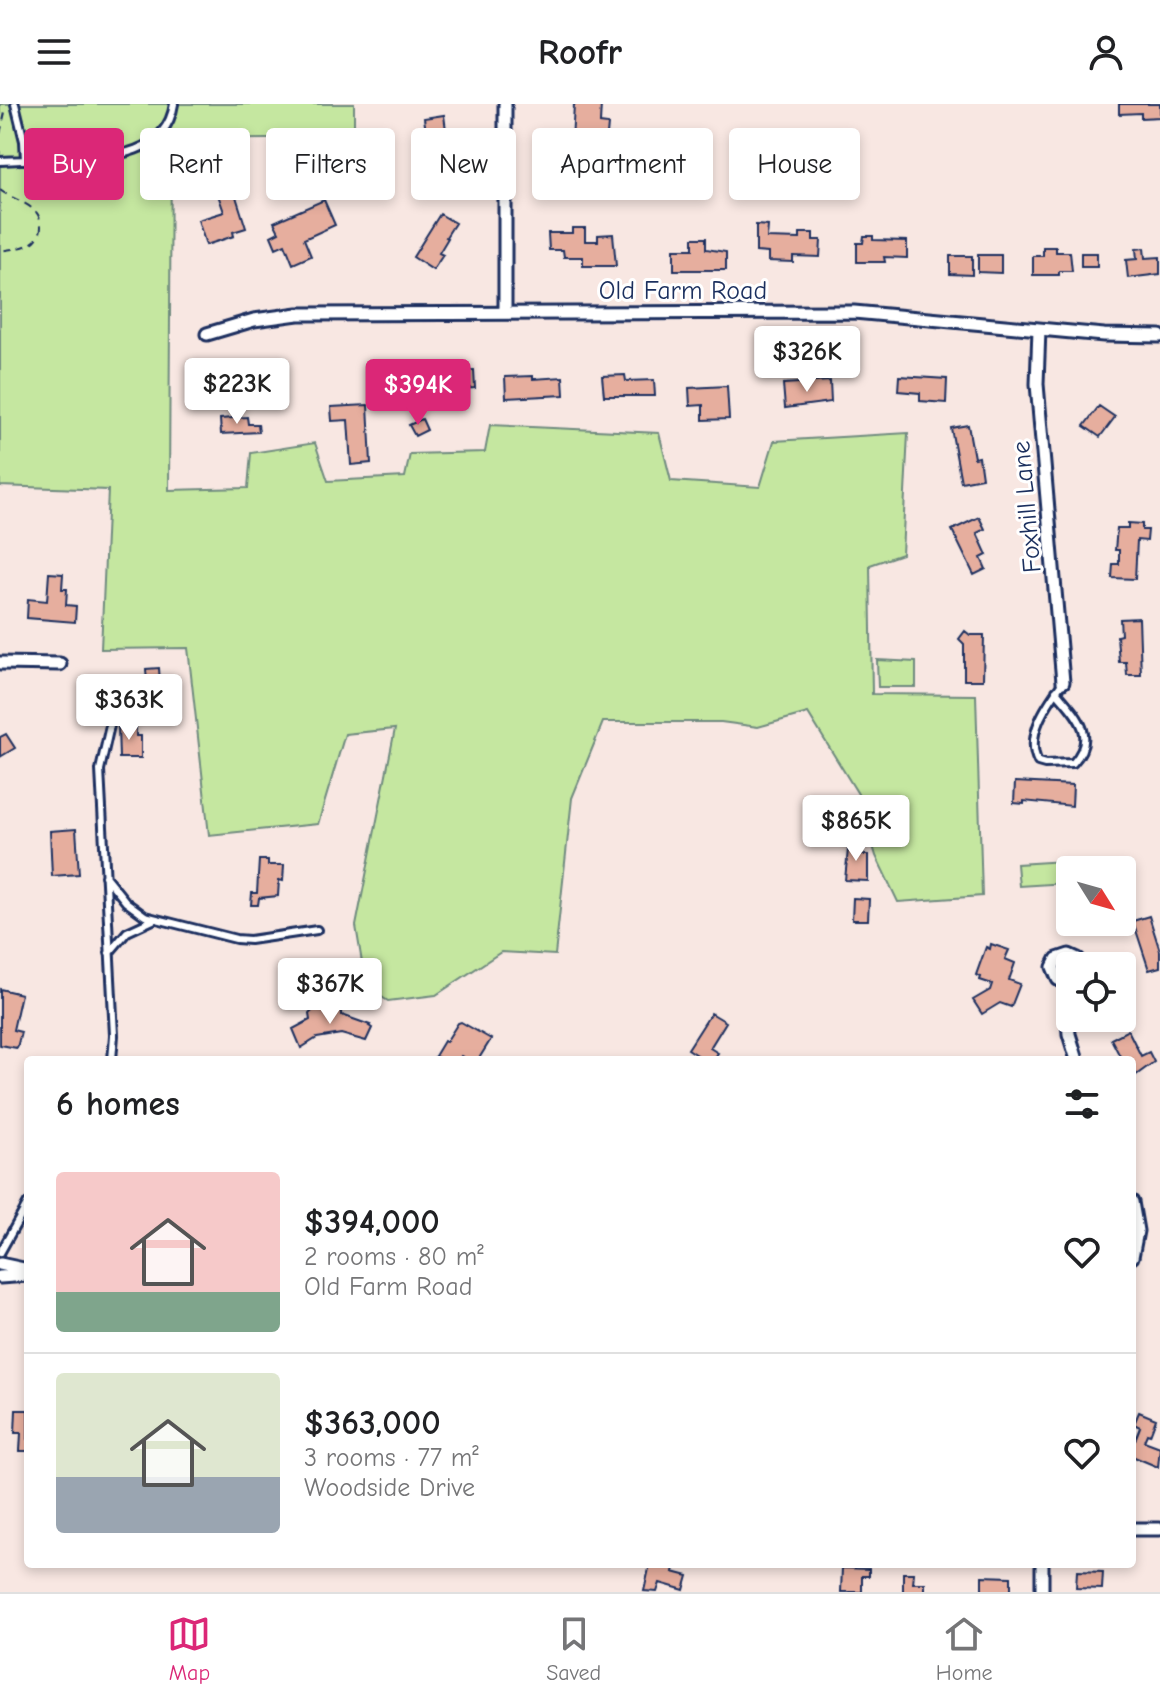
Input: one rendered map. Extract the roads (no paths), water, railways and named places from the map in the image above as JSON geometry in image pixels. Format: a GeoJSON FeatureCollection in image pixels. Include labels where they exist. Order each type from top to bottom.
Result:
{"type":"FeatureCollection","features":[{"type":"Feature","properties":{"kind":"street"},"geometry":{"type":"LineString","coordinates":[[505,104],[505,312]]}},
{"type":"Feature","properties":{"kind":"street","name":"Old Farm Road"},"geometry":{"type":"LineString","coordinates":[[207,334],[240,323],[284,315],[854,312],[1118,336],[1160,336]]}},
{"type":"Feature","properties":{"kind":"street","name":"Foxhill Lane"},"geometry":{"type":"LineString","coordinates":[[1039,329],[1037,384],[1059,687]]}},
{"type":"Feature","properties":{"kind":"street"},"geometry":{"type":"LineString","coordinates":[[0,663],[60,664]]}},
{"type":"Feature","properties":{"kind":"street"},"geometry":{"type":"LineString","coordinates":[[1069,1032],[1076,1056]]}},
{"type":"Feature","properties":{"kind":"street"},"geometry":{"type":"LineString","coordinates":[[0,1264],[24,1272]]}},
{"type":"Feature","properties":{"kind":"street"},"geometry":{"type":"LineString","coordinates":[[0,1277],[24,1274]]}},
{"type":"Feature","properties":{"kind":"street"},"geometry":{"type":"LineString","coordinates":[[1136,1529],[1160,1529]]}},
{"type":"Feature","properties":{"kind":"street"},"geometry":{"type":"LineString","coordinates":[[1042,1568],[1042,1592]]}},
{"type":"Feature","properties":{"kind":"lane"},"geometry":{"type":"LineString","coordinates":[[15,104],[24,141]]}},
{"type":"Feature","properties":{"kind":"lane"},"geometry":{"type":"LineString","coordinates":[[124,154],[160,134],[169,121],[174,104]]}},
{"type":"Feature","properties":{"kind":"lane"},"geometry":{"type":"LineString","coordinates":[[0,161],[24,160]]}},
{"type":"Feature","properties":{"kind":"lane"},"geometry":{"type":"LineString","coordinates":[[1059,687],[1081,720],[1084,746],[1073,763],[1045,764],[1038,762],[1034,753],[1039,719],[1059,687]]}},
{"type":"Feature","properties":{"kind":"lane"},"geometry":{"type":"LineString","coordinates":[[112,1056],[114,1035],[100,770],[113,712]]}},
{"type":"Feature","properties":{"kind":"lane"},"geometry":{"type":"LineString","coordinates":[[105,876],[135,911],[154,919],[250,940],[317,930]]}},
{"type":"Feature","properties":{"kind":"lane"},"geometry":{"type":"LineString","coordinates":[[109,953],[127,932],[154,919]]}},
{"type":"Feature","properties":{"kind":"lane"},"geometry":{"type":"LineString","coordinates":[[0,1253],[24,1210]]}}]}
